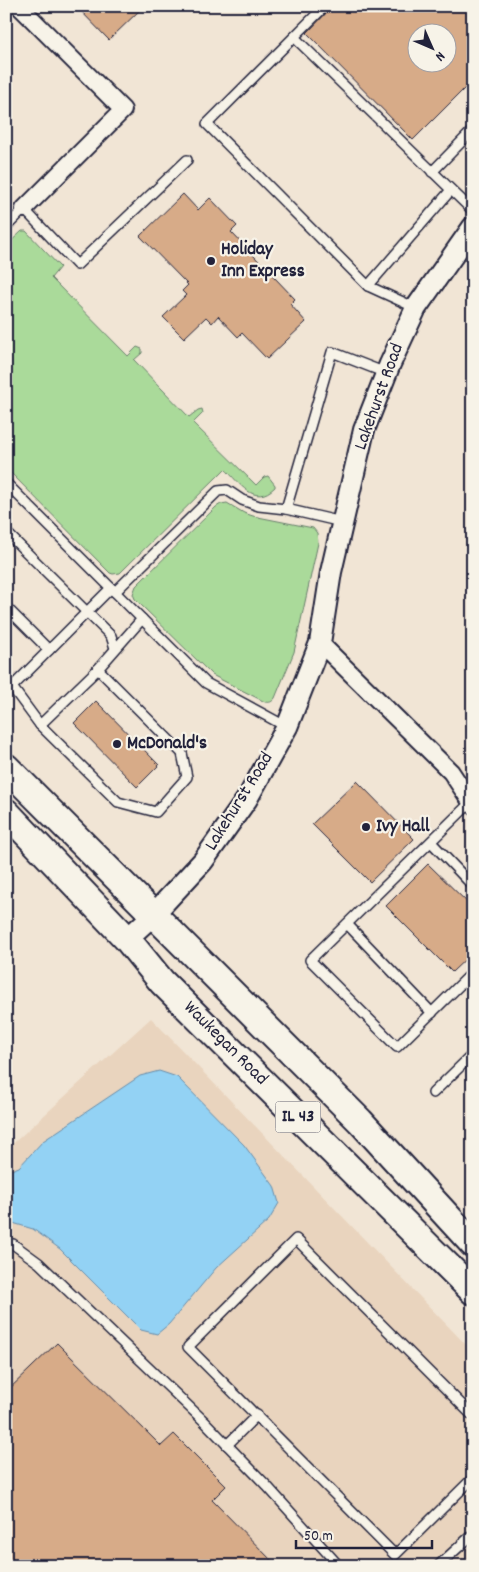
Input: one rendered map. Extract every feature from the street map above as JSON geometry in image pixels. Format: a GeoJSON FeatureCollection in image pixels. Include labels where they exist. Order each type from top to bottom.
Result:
{"type":"FeatureCollection","features":[{"type":"Feature","properties":{"kind":"main road","name":"IL 43"},"geometry":{"type":"LineString","coordinates":[[6,766],[360,1122],[473,1244]]}},
{"type":"Feature","properties":{"kind":"main road","name":"Waukegan Road"},"geometry":{"type":"LineString","coordinates":[[6,812],[127,939],[162,982],[473,1291]]}},
{"type":"Feature","properties":{"kind":"street"},"geometry":{"type":"LineString","coordinates":[[18,6],[123,110],[24,209]]}},
{"type":"Feature","properties":{"kind":"street","name":"Lakehurst Road"},"geometry":{"type":"LineString","coordinates":[[127,939],[153,915],[203,861],[247,799],[286,727],[320,643],[331,572],[364,430],[386,373],[416,308],[473,227]]}},
{"type":"Feature","properties":{"kind":"street"},"geometry":{"type":"LineString","coordinates":[[320,643],[451,772],[472,803]]}},
{"type":"Feature","properties":{"kind":"lane"},"geometry":{"type":"LineString","coordinates":[[326,6],[207,124],[368,286],[416,308]]}},
{"type":"Feature","properties":{"kind":"lane"},"geometry":{"type":"LineString","coordinates":[[294,37],[473,211]]}},
{"type":"Feature","properties":{"kind":"lane"},"geometry":{"type":"LineString","coordinates":[[432,172],[473,130]]}},
{"type":"Feature","properties":{"kind":"lane"},"geometry":{"type":"LineString","coordinates":[[6,226],[24,209],[77,265],[187,160]]}},
{"type":"Feature","properties":{"kind":"lane"},"geometry":{"type":"LineString","coordinates":[[368,286],[451,190]]}},
{"type":"Feature","properties":{"kind":"lane"},"geometry":{"type":"LineString","coordinates":[[286,509],[332,352],[386,373]]}},
{"type":"Feature","properties":{"kind":"lane"},"geometry":{"type":"LineString","coordinates":[[6,483],[206,683],[286,727]]}},
{"type":"Feature","properties":{"kind":"lane"},"geometry":{"type":"LineString","coordinates":[[98,669],[182,753],[187,778],[156,812],[118,802],[40,725],[9,684],[49,650],[87,612],[218,491],[227,490],[242,500],[259,506],[286,509],[342,522]]}},
{"type":"Feature","properties":{"kind":"lane"},"geometry":{"type":"LineString","coordinates":[[6,532],[111,636],[115,648]]}},
{"type":"Feature","properties":{"kind":"lane"},"geometry":{"type":"LineString","coordinates":[[6,607],[49,650]]}},
{"type":"Feature","properties":{"kind":"lane"},"geometry":{"type":"LineString","coordinates":[[40,725],[98,669],[142,619]]}},
{"type":"Feature","properties":{"kind":"lane"},"geometry":{"type":"LineString","coordinates":[[472,803],[310,960],[397,1047],[473,972]]}},
{"type":"Feature","properties":{"kind":"lane"},"geometry":{"type":"LineString","coordinates":[[430,842],[473,886]]}},
{"type":"Feature","properties":{"kind":"lane"},"geometry":{"type":"LineString","coordinates":[[347,924],[432,1013]]}},
{"type":"Feature","properties":{"kind":"lane"},"geometry":{"type":"LineString","coordinates":[[433,1093],[473,1054]]}},
{"type":"Feature","properties":{"kind":"lane"},"geometry":{"type":"LineString","coordinates":[[473,1416],[296,1239],[188,1346],[396,1555],[473,1478]]}},
{"type":"Feature","properties":{"kind":"lane"},"geometry":{"type":"LineString","coordinates":[[6,1244],[13,1244],[39,1262],[204,1421],[339,1566]]}},
{"type":"Feature","properties":{"kind":"lane"},"geometry":{"type":"LineString","coordinates":[[227,1445],[257,1415]]}},
{"type":"Feature","properties":{"kind":"lane"},"geometry":{"type":"LineString","coordinates":[[438,1566],[473,1534]]}},
{"type":"Feature","properties":{"kind":"shaded area"},"geometry":{"type":"Polygon","coordinates":[[[151,1018],[473,1352],[473,1566],[6,1566],[6,1150],[151,1018]]]}},
{"type":"Feature","properties":{"kind":"green space"},"geometry":{"type":"Polygon","coordinates":[[[22,231],[26,231],[60,267],[51,278],[128,356],[137,347],[142,349],[142,353],[134,360],[189,417],[202,409],[203,413],[193,423],[256,485],[264,477],[268,476],[275,487],[267,493],[254,494],[241,486],[225,469],[120,573],[113,574],[6,468],[6,246],[22,231]]]}},
{"type":"Feature","properties":{"kind":"green space"},"geometry":{"type":"Polygon","coordinates":[[[227,503],[253,516],[313,528],[317,533],[318,543],[294,652],[275,698],[270,702],[265,702],[212,675],[135,599],[133,594],[136,586],[216,507],[227,503]]]}},
{"type":"Feature","properties":{"kind":"water"},"geometry":{"type":"Polygon","coordinates":[[[159,1071],[177,1077],[244,1145],[274,1186],[279,1203],[269,1220],[216,1268],[169,1324],[157,1334],[141,1330],[60,1249],[33,1229],[6,1221],[6,1172],[19,1167],[43,1141],[140,1076],[159,1071]]]}},
{"type":"Feature","properties":{"kind":"building"},"geometry":{"type":"Polygon","coordinates":[[[76,6],[144,6],[109,40],[76,6]]]}},
{"type":"Feature","properties":{"kind":"building"},"geometry":{"type":"Polygon","coordinates":[[[333,6],[473,6],[473,80],[413,140],[307,33],[333,6]]]}},
{"type":"Feature","properties":{"kind":"building","name":"Holiday Inn Express"},"geometry":{"type":"Polygon","coordinates":[[[183,194],[198,210],[210,198],[237,226],[231,232],[295,299],[290,304],[306,322],[267,359],[242,333],[238,337],[218,316],[212,323],[206,317],[184,338],[163,317],[186,295],[182,291],[188,285],[140,236],[183,194]]]}},
{"type":"Feature","properties":{"kind":"building","name":"McDonald's"},"geometry":{"type":"Polygon","coordinates":[[[96,701],[159,765],[137,787],[74,723],[96,701]]]}},
{"type":"Feature","properties":{"kind":"building"},"geometry":{"type":"Polygon","coordinates":[[[357,781],[414,839],[370,882],[312,824],[357,781]]]}},
{"type":"Feature","properties":{"kind":"building"},"geometry":{"type":"Polygon","coordinates":[[[428,864],[473,908],[473,952],[452,972],[386,906],[428,864]]]}},
{"type":"Feature","properties":{"kind":"building"},"geometry":{"type":"Polygon","coordinates":[[[57,1343],[161,1446],[174,1434],[226,1486],[212,1500],[277,1566],[6,1566],[6,1392],[57,1343]]]}},
{"type":"Feature","properties":{"kind":"place","name":"Holiday Inn Express"},"geometry":{"type":"Point","coordinates":[211,261]}},
{"type":"Feature","properties":{"kind":"place","name":"McDonald's"},"geometry":{"type":"Point","coordinates":[117,744]}},
{"type":"Feature","properties":{"kind":"place","name":"Ivy Hall"},"geometry":{"type":"Point","coordinates":[366,827]}}]}
